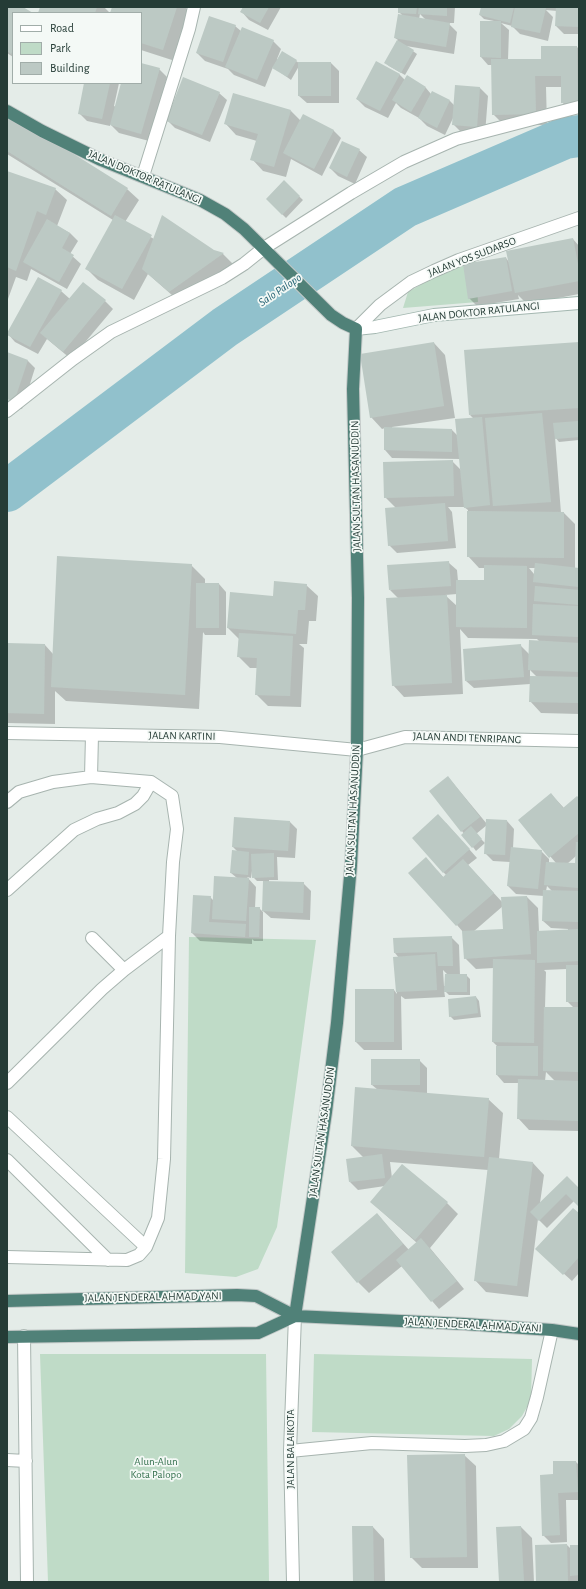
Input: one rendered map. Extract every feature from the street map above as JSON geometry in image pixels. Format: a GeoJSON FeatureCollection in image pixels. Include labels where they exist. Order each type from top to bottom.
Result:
{"type":"FeatureCollection","features":[{"type":"Feature","properties":{"kind":"highway","name":"JALAN DOKTOR RATULANGI"},"geometry":{"type":"LineString","coordinates":[[7,111],[101,160],[144,176],[200,200],[225,214],[274,256],[331,315],[343,323],[356,328]]}},
{"type":"Feature","properties":{"kind":"highway","name":"JALAN SULTAN HASANUDDIN"},"geometry":{"type":"LineString","coordinates":[[295,1316],[326,1112],[337,1023],[351,865],[357,750],[358,598],[353,389],[356,328]]}},
{"type":"Feature","properties":{"kind":"highway","name":"JALAN JENDERAL AHMAD YANI"},"geometry":{"type":"LineString","coordinates":[[7,1301],[237,1295],[256,1296],[295,1316],[465,1324],[552,1330],[579,1334]]}},
{"type":"Feature","properties":{"kind":"highway","name":"JALAN JENDERAL AHMAD YANI"},"geometry":{"type":"LineString","coordinates":[[7,1337],[258,1333],[295,1316]]}},
{"type":"Feature","properties":{"kind":"street"},"geometry":{"type":"LineString","coordinates":[[144,176],[190,29],[194,7]]}},
{"type":"Feature","properties":{"kind":"street"},"geometry":{"type":"LineString","coordinates":[[7,411],[73,359],[111,332],[222,278],[244,264],[264,248],[351,193],[404,162],[456,139],[579,107]]}},
{"type":"Feature","properties":{"kind":"street","name":"JALAN YOS SUDARSO"},"geometry":{"type":"LineString","coordinates":[[356,328],[380,305],[411,282],[459,260],[579,218]]}},
{"type":"Feature","properties":{"kind":"street","name":"JALAN DOKTOR RATULANGI"},"geometry":{"type":"LineString","coordinates":[[356,328],[375,327],[434,315],[579,303]]}},
{"type":"Feature","properties":{"kind":"street","name":"JALAN KARTINI"},"geometry":{"type":"LineString","coordinates":[[7,733],[220,737],[357,750]]}},
{"type":"Feature","properties":{"kind":"street"},"geometry":{"type":"LineString","coordinates":[[91,777],[92,735]]}},
{"type":"Feature","properties":{"kind":"street","name":"JALAN ANDI TENRIPANG"},"geometry":{"type":"LineString","coordinates":[[357,750],[405,737],[579,741]]}},
{"type":"Feature","properties":{"kind":"street"},"geometry":{"type":"LineString","coordinates":[[7,802],[19,792],[53,782],[91,777],[151,782],[172,796],[177,829],[173,862],[169,936],[164,1159],[158,1218],[146,1247],[139,1255],[127,1260],[7,1257]]}},
{"type":"Feature","properties":{"kind":"street"},"geometry":{"type":"LineString","coordinates":[[7,890],[74,830],[97,819],[118,813],[135,804],[143,796],[151,782]]}},
{"type":"Feature","properties":{"kind":"street"},"geometry":{"type":"LineString","coordinates":[[7,1082],[69,1020],[124,970],[169,936]]}},
{"type":"Feature","properties":{"kind":"street"},"geometry":{"type":"LineString","coordinates":[[92,938],[124,970]]}},
{"type":"Feature","properties":{"kind":"street"},"geometry":{"type":"LineString","coordinates":[[7,1117],[146,1247]]}},
{"type":"Feature","properties":{"kind":"street"},"geometry":{"type":"LineString","coordinates":[[7,1160],[108,1260]]}},
{"type":"Feature","properties":{"kind":"street","name":"JALAN BALAIKOTA"},"geometry":{"type":"LineString","coordinates":[[293,1582],[290,1451],[295,1316]]}},
{"type":"Feature","properties":{"kind":"street"},"geometry":{"type":"LineString","coordinates":[[290,1451],[372,1443],[465,1446],[486,1445],[504,1441],[524,1429],[531,1418],[552,1330]]}},
{"type":"Feature","properties":{"kind":"street"},"geometry":{"type":"LineString","coordinates":[[24,1336],[27,1582]]}},
{"type":"Feature","properties":{"kind":"street"},"geometry":{"type":"LineString","coordinates":[[7,1460],[26,1461]]}},
{"type":"Feature","properties":{"kind":"green space"},"geometry":{"type":"Polygon","coordinates":[[[475,258],[478,302],[403,308],[408,292],[436,276],[475,258]]]}},
{"type":"Feature","properties":{"kind":"green space"},"geometry":{"type":"Polygon","coordinates":[[[189,937],[316,940],[277,1227],[258,1269],[236,1277],[185,1273],[189,937]]]}},
{"type":"Feature","properties":{"kind":"green space","name":"Alun-Alun Kota Palopo"},"geometry":{"type":"Polygon","coordinates":[[[40,1354],[266,1354],[269,1582],[48,1582],[40,1354]]]}},
{"type":"Feature","properties":{"kind":"green space"},"geometry":{"type":"Polygon","coordinates":[[[314,1354],[532,1359],[531,1400],[522,1416],[509,1429],[494,1436],[312,1432],[314,1354]]]}},
{"type":"Feature","properties":{"kind":"building"},"geometry":{"type":"Polygon","coordinates":[[[8,7],[23,7],[31,12],[12,12],[12,52],[11,54],[7,51],[8,7]]]}},
{"type":"Feature","properties":{"kind":"building"},"geometry":{"type":"Polygon","coordinates":[[[40,7],[97,7],[95,12],[38,12],[40,7]]]}},
{"type":"Feature","properties":{"kind":"building"},"geometry":{"type":"Polygon","coordinates":[[[112,7],[177,7],[163,50],[142,43],[142,12],[110,12],[112,7]]]}},
{"type":"Feature","properties":{"kind":"building"},"geometry":{"type":"Polygon","coordinates":[[[243,7],[269,7],[260,23],[240,12],[243,7]]]}},
{"type":"Feature","properties":{"kind":"building"},"geometry":{"type":"Polygon","coordinates":[[[398,7],[417,7],[416,14],[398,13],[398,7]]]}},
{"type":"Feature","properties":{"kind":"building"},"geometry":{"type":"Polygon","coordinates":[[[419,7],[447,7],[447,16],[418,14],[419,7]]]}},
{"type":"Feature","properties":{"kind":"building"},"geometry":{"type":"Polygon","coordinates":[[[481,7],[514,7],[510,23],[479,15],[481,7]]]}},
{"type":"Feature","properties":{"kind":"building"},"geometry":{"type":"Polygon","coordinates":[[[515,7],[546,8],[540,33],[511,27],[515,7]]]}},
{"type":"Feature","properties":{"kind":"building"},"geometry":{"type":"Polygon","coordinates":[[[556,7],[579,7],[579,27],[555,26],[556,7]]]}},
{"type":"Feature","properties":{"kind":"building"},"geometry":{"type":"Polygon","coordinates":[[[398,14],[450,23],[446,47],[394,38],[398,14]]]}},
{"type":"Feature","properties":{"kind":"building"},"geometry":{"type":"Polygon","coordinates":[[[209,16],[236,25],[223,62],[196,53],[209,16]]]}},
{"type":"Feature","properties":{"kind":"building"},"geometry":{"type":"Polygon","coordinates":[[[480,21],[501,21],[501,58],[480,57],[480,21]]]}},
{"type":"Feature","properties":{"kind":"building"},"geometry":{"type":"Polygon","coordinates":[[[242,27],[274,40],[257,80],[225,67],[242,27]]]}},
{"type":"Feature","properties":{"kind":"building"},"geometry":{"type":"Polygon","coordinates":[[[397,40],[414,50],[401,73],[384,63],[397,40]]]}},
{"type":"Feature","properties":{"kind":"building"},"geometry":{"type":"Polygon","coordinates":[[[541,46],[577,46],[578,103],[561,103],[561,76],[535,76],[536,114],[492,115],[491,59],[541,59],[541,46]]]}},
{"type":"Feature","properties":{"kind":"building"},"geometry":{"type":"Polygon","coordinates":[[[282,51],[297,60],[287,77],[272,68],[282,51]]]}},
{"type":"Feature","properties":{"kind":"building"},"geometry":{"type":"Polygon","coordinates":[[[376,61],[400,74],[380,111],[356,99],[376,61]]]}},
{"type":"Feature","properties":{"kind":"building"},"geometry":{"type":"Polygon","coordinates":[[[298,62],[331,62],[331,96],[298,96],[298,62]]]}},
{"type":"Feature","properties":{"kind":"building"},"geometry":{"type":"Polygon","coordinates":[[[142,63],[160,68],[141,134],[110,125],[121,84],[142,84],[142,63]]]}},
{"type":"Feature","properties":{"kind":"building"},"geometry":{"type":"Polygon","coordinates":[[[407,75],[426,87],[411,112],[392,100],[407,75]]]}},
{"type":"Feature","properties":{"kind":"building"},"geometry":{"type":"Polygon","coordinates":[[[183,77],[220,92],[202,135],[166,121],[183,77]]]}},
{"type":"Feature","properties":{"kind":"building"},"geometry":{"type":"Polygon","coordinates":[[[84,84],[110,84],[102,119],[78,114],[84,84]]]}},
{"type":"Feature","properties":{"kind":"building"},"geometry":{"type":"Polygon","coordinates":[[[455,85],[480,87],[477,127],[452,125],[455,85]]]}},
{"type":"Feature","properties":{"kind":"building"},"geometry":{"type":"Polygon","coordinates":[[[432,91],[450,100],[437,128],[418,118],[432,91]]]}},
{"type":"Feature","properties":{"kind":"building"},"geometry":{"type":"Polygon","coordinates":[[[233,93],[291,110],[274,167],[250,160],[258,134],[224,124],[233,93]]]}},
{"type":"Feature","properties":{"kind":"building"},"geometry":{"type":"Polygon","coordinates":[[[7,112],[128,188],[111,216],[7,151],[7,112]]]}},
{"type":"Feature","properties":{"kind":"building"},"geometry":{"type":"Polygon","coordinates":[[[303,114],[334,130],[314,169],[283,153],[303,114]]]}},
{"type":"Feature","properties":{"kind":"building"},"geometry":{"type":"Polygon","coordinates":[[[342,141],[360,149],[347,177],[329,168],[342,141]]]}},
{"type":"Feature","properties":{"kind":"building"},"geometry":{"type":"Polygon","coordinates":[[[7,171],[56,188],[46,215],[37,211],[16,271],[7,267],[7,171]]]}},
{"type":"Feature","properties":{"kind":"building"},"geometry":{"type":"Polygon","coordinates":[[[284,180],[300,196],[282,215],[266,199],[284,180]]]}},
{"type":"Feature","properties":{"kind":"building"},"geometry":{"type":"Polygon","coordinates":[[[115,215],[152,235],[122,289],[85,269],[115,215]]]}},
{"type":"Feature","properties":{"kind":"building"},"geometry":{"type":"Polygon","coordinates":[[[162,215],[214,250],[224,253],[169,292],[142,269],[162,215]]]}},
{"type":"Feature","properties":{"kind":"building"},"geometry":{"type":"Polygon","coordinates":[[[47,219],[70,233],[62,248],[74,255],[59,282],[23,262],[47,219]]]}},
{"type":"Feature","properties":{"kind":"building"},"geometry":{"type":"Polygon","coordinates":[[[573,238],[579,269],[579,281],[515,293],[506,251],[573,238]]]}},
{"type":"Feature","properties":{"kind":"building"},"geometry":{"type":"Polygon","coordinates":[[[506,257],[512,291],[468,299],[463,264],[506,257]]]}},
{"type":"Feature","properties":{"kind":"building"},"geometry":{"type":"Polygon","coordinates":[[[38,277],[62,290],[30,347],[7,335],[7,333],[38,277]]]}},
{"type":"Feature","properties":{"kind":"building"},"geometry":{"type":"Polygon","coordinates":[[[83,282],[106,300],[63,352],[40,333],[83,282]]]}},
{"type":"Feature","properties":{"kind":"building"},"geometry":{"type":"Polygon","coordinates":[[[434,342],[444,406],[370,418],[360,354],[434,342]]]}},
{"type":"Feature","properties":{"kind":"building"},"geometry":{"type":"Polygon","coordinates":[[[579,342],[579,408],[469,415],[464,350],[579,342]]]}},
{"type":"Feature","properties":{"kind":"building"},"geometry":{"type":"Polygon","coordinates":[[[7,352],[28,360],[14,402],[7,399],[7,352]]]}},
{"type":"Feature","properties":{"kind":"building"},"geometry":{"type":"Polygon","coordinates":[[[542,413],[551,502],[493,506],[485,418],[542,413]]]}},
{"type":"Feature","properties":{"kind":"building"},"geometry":{"type":"Polygon","coordinates":[[[482,417],[490,505],[464,508],[455,419],[482,417]]]}},
{"type":"Feature","properties":{"kind":"building"},"geometry":{"type":"Polygon","coordinates":[[[579,421],[579,437],[555,439],[553,423],[579,421]]]}},
{"type":"Feature","properties":{"kind":"building"},"geometry":{"type":"Polygon","coordinates":[[[384,427],[452,429],[452,452],[384,450],[384,427]]]}},
{"type":"Feature","properties":{"kind":"building"},"geometry":{"type":"Polygon","coordinates":[[[453,460],[454,496],[384,498],[383,462],[453,460]]]}},
{"type":"Feature","properties":{"kind":"building"},"geometry":{"type":"Polygon","coordinates":[[[445,503],[448,541],[388,546],[385,508],[445,503]]]}},
{"type":"Feature","properties":{"kind":"building"},"geometry":{"type":"Polygon","coordinates":[[[467,511],[564,512],[564,558],[467,557],[467,511]]]}},
{"type":"Feature","properties":{"kind":"building"},"geometry":{"type":"Polygon","coordinates":[[[57,556],[192,564],[185,695],[51,687],[57,556]]]}},
{"type":"Feature","properties":{"kind":"building"},"geometry":{"type":"Polygon","coordinates":[[[449,561],[451,586],[389,590],[387,565],[449,561]]]}},
{"type":"Feature","properties":{"kind":"building"},"geometry":{"type":"Polygon","coordinates":[[[535,563],[579,568],[579,587],[533,582],[535,563]]]}},
{"type":"Feature","properties":{"kind":"building"},"geometry":{"type":"Polygon","coordinates":[[[484,565],[527,566],[527,628],[456,627],[456,580],[484,580],[484,565]]]}},
{"type":"Feature","properties":{"kind":"building"},"geometry":{"type":"Polygon","coordinates":[[[274,581],[307,584],[305,610],[298,610],[296,634],[227,628],[230,592],[273,596],[274,581]]]}},
{"type":"Feature","properties":{"kind":"building"},"geometry":{"type":"Polygon","coordinates":[[[196,583],[219,583],[219,628],[196,628],[196,583]]]}},
{"type":"Feature","properties":{"kind":"building"},"geometry":{"type":"Polygon","coordinates":[[[535,586],[579,590],[579,605],[534,601],[535,586]]]}},
{"type":"Feature","properties":{"kind":"building"},"geometry":{"type":"Polygon","coordinates":[[[447,595],[452,683],[392,686],[386,598],[447,595]]]}},
{"type":"Feature","properties":{"kind":"building"},"geometry":{"type":"Polygon","coordinates":[[[533,604],[579,606],[579,637],[532,635],[533,604]]]}},
{"type":"Feature","properties":{"kind":"building"},"geometry":{"type":"Polygon","coordinates":[[[239,633],[293,636],[290,696],[255,695],[257,658],[237,657],[239,633]]]}},
{"type":"Feature","properties":{"kind":"building"},"geometry":{"type":"Polygon","coordinates":[[[529,640],[579,643],[579,672],[528,670],[529,640]]]}},
{"type":"Feature","properties":{"kind":"building"},"geometry":{"type":"Polygon","coordinates":[[[7,643],[45,644],[44,714],[7,713],[7,643]]]}},
{"type":"Feature","properties":{"kind":"building"},"geometry":{"type":"Polygon","coordinates":[[[521,644],[524,677],[465,681],[463,649],[521,644]]]}},
{"type":"Feature","properties":{"kind":"building"},"geometry":{"type":"Polygon","coordinates":[[[530,676],[579,677],[579,703],[529,702],[530,676]]]}},
{"type":"Feature","properties":{"kind":"building"},"geometry":{"type":"Polygon","coordinates":[[[448,776],[480,817],[461,832],[429,791],[448,776]]]}},
{"type":"Feature","properties":{"kind":"building"},"geometry":{"type":"Polygon","coordinates":[[[551,793],[563,808],[577,796],[579,798],[579,833],[549,858],[518,820],[551,793]]]}},
{"type":"Feature","properties":{"kind":"building"},"geometry":{"type":"Polygon","coordinates":[[[438,814],[470,849],[443,873],[412,838],[438,814]]]}},
{"type":"Feature","properties":{"kind":"building"},"geometry":{"type":"Polygon","coordinates":[[[234,817],[290,821],[288,851],[232,847],[234,817]]]}},
{"type":"Feature","properties":{"kind":"building"},"geometry":{"type":"Polygon","coordinates":[[[486,819],[507,820],[505,855],[484,854],[486,819]]]}},
{"type":"Feature","properties":{"kind":"building"},"geometry":{"type":"Polygon","coordinates":[[[471,826],[482,839],[472,848],[461,835],[471,826]]]}},
{"type":"Feature","properties":{"kind":"building"},"geometry":{"type":"Polygon","coordinates":[[[576,842],[579,842],[579,888],[544,885],[546,862],[575,863],[576,842]]]}},
{"type":"Feature","properties":{"kind":"building"},"geometry":{"type":"Polygon","coordinates":[[[511,847],[542,850],[538,889],[507,886],[511,847]]]}},
{"type":"Feature","properties":{"kind":"building"},"geometry":{"type":"Polygon","coordinates":[[[232,850],[249,852],[248,875],[230,873],[232,850]]]}},
{"type":"Feature","properties":{"kind":"building"},"geometry":{"type":"Polygon","coordinates":[[[274,853],[274,877],[252,878],[251,854],[274,853]]]}},
{"type":"Feature","properties":{"kind":"building"},"geometry":{"type":"Polygon","coordinates":[[[426,857],[443,877],[463,859],[494,893],[456,926],[408,873],[426,857]]]}},
{"type":"Feature","properties":{"kind":"building"},"geometry":{"type":"Polygon","coordinates":[[[214,876],[249,878],[246,921],[212,919],[214,876]]]}},
{"type":"Feature","properties":{"kind":"building"},"geometry":{"type":"Polygon","coordinates":[[[263,881],[304,882],[303,913],[262,911],[263,881]]]}},
{"type":"Feature","properties":{"kind":"building"},"geometry":{"type":"Polygon","coordinates":[[[543,890],[579,891],[579,922],[542,921],[543,890]]]}},
{"type":"Feature","properties":{"kind":"building"},"geometry":{"type":"Polygon","coordinates":[[[193,895],[211,896],[209,922],[246,924],[245,937],[191,933],[193,895]]]}},
{"type":"Feature","properties":{"kind":"building"},"geometry":{"type":"Polygon","coordinates":[[[527,896],[531,954],[464,959],[462,931],[503,929],[501,897],[527,896]]]}},
{"type":"Feature","properties":{"kind":"building"},"geometry":{"type":"Polygon","coordinates":[[[249,907],[260,907],[259,937],[249,937],[249,907]]]}},
{"type":"Feature","properties":{"kind":"building"},"geometry":{"type":"Polygon","coordinates":[[[579,929],[579,961],[537,963],[537,931],[579,929]]]}},
{"type":"Feature","properties":{"kind":"building"},"geometry":{"type":"Polygon","coordinates":[[[452,936],[453,966],[438,966],[437,952],[394,953],[393,938],[452,936]]]}},
{"type":"Feature","properties":{"kind":"building"},"geometry":{"type":"Polygon","coordinates":[[[435,954],[437,990],[396,992],[393,957],[435,954]]]}},
{"type":"Feature","properties":{"kind":"building"},"geometry":{"type":"Polygon","coordinates":[[[493,959],[535,960],[534,1043],[492,1042],[493,959]]]}},
{"type":"Feature","properties":{"kind":"building"},"geometry":{"type":"Polygon","coordinates":[[[566,965],[579,965],[579,1002],[566,1002],[566,965]]]}},
{"type":"Feature","properties":{"kind":"building"},"geometry":{"type":"Polygon","coordinates":[[[445,974],[467,974],[467,992],[444,992],[445,974]]]}},
{"type":"Feature","properties":{"kind":"building"},"geometry":{"type":"Polygon","coordinates":[[[355,989],[394,989],[394,1042],[355,1042],[355,989]]]}},
{"type":"Feature","properties":{"kind":"building"},"geometry":{"type":"Polygon","coordinates":[[[476,996],[478,1013],[449,1017],[448,999],[476,996]]]}},
{"type":"Feature","properties":{"kind":"building"},"geometry":{"type":"Polygon","coordinates":[[[544,1007],[579,1007],[579,1072],[543,1071],[544,1007]]]}},
{"type":"Feature","properties":{"kind":"building"},"geometry":{"type":"Polygon","coordinates":[[[496,1046],[538,1046],[538,1076],[496,1075],[496,1046]]]}},
{"type":"Feature","properties":{"kind":"building"},"geometry":{"type":"Polygon","coordinates":[[[371,1059],[420,1059],[420,1085],[371,1085],[371,1059]]]}},
{"type":"Feature","properties":{"kind":"building"},"geometry":{"type":"Polygon","coordinates":[[[518,1079],[579,1081],[579,1121],[517,1119],[518,1079]]]}},
{"type":"Feature","properties":{"kind":"building"},"geometry":{"type":"Polygon","coordinates":[[[355,1087],[489,1098],[484,1157],[351,1146],[355,1087]]]}},
{"type":"Feature","properties":{"kind":"building"},"geometry":{"type":"Polygon","coordinates":[[[382,1154],[385,1178],[349,1182],[346,1159],[382,1154]]]}},
{"type":"Feature","properties":{"kind":"building"},"geometry":{"type":"Polygon","coordinates":[[[489,1157],[533,1162],[517,1286],[474,1281],[489,1157]]]}},
{"type":"Feature","properties":{"kind":"building"},"geometry":{"type":"Polygon","coordinates":[[[402,1164],[448,1202],[415,1240],[370,1202],[402,1164]]]}},
{"type":"Feature","properties":{"kind":"building"},"geometry":{"type":"Polygon","coordinates":[[[567,1176],[579,1188],[579,1207],[566,1194],[539,1221],[530,1212],[567,1176]]]}},
{"type":"Feature","properties":{"kind":"building"},"geometry":{"type":"Polygon","coordinates":[[[573,1208],[579,1213],[579,1257],[563,1275],[535,1249],[573,1208]]]}},
{"type":"Feature","properties":{"kind":"building"},"geometry":{"type":"Polygon","coordinates":[[[377,1213],[403,1244],[357,1283],[331,1252],[377,1213]]]}},
{"type":"Feature","properties":{"kind":"building"},"geometry":{"type":"Polygon","coordinates":[[[421,1238],[457,1281],[431,1302],[396,1260],[421,1238]]]}},
{"type":"Feature","properties":{"kind":"building"},"geometry":{"type":"Polygon","coordinates":[[[465,1454],[467,1557],[410,1558],[407,1455],[465,1454]]]}},
{"type":"Feature","properties":{"kind":"building"},"geometry":{"type":"Polygon","coordinates":[[[553,1461],[576,1461],[578,1492],[558,1493],[560,1535],[542,1536],[540,1475],[553,1474],[553,1461]]]}},
{"type":"Feature","properties":{"kind":"building"},"geometry":{"type":"Polygon","coordinates":[[[352,1526],[373,1526],[374,1582],[353,1582],[352,1526]]]}},
{"type":"Feature","properties":{"kind":"building"},"geometry":{"type":"Polygon","coordinates":[[[521,1526],[524,1582],[499,1582],[496,1527],[521,1526]]]}},
{"type":"Feature","properties":{"kind":"building"},"geometry":{"type":"Polygon","coordinates":[[[567,1544],[568,1582],[536,1582],[535,1545],[567,1544]]]}},
{"type":"Feature","properties":{"kind":"building"},"geometry":{"type":"Polygon","coordinates":[[[570,1545],[579,1545],[579,1575],[570,1576],[570,1545]]]}},
{"type":"Feature","properties":{"kind":"waterway","name":"Salo Palopo"},"geometry":{"type":"LineString","coordinates":[[7,491],[225,327],[405,207],[565,138],[579,136]]}}]}
